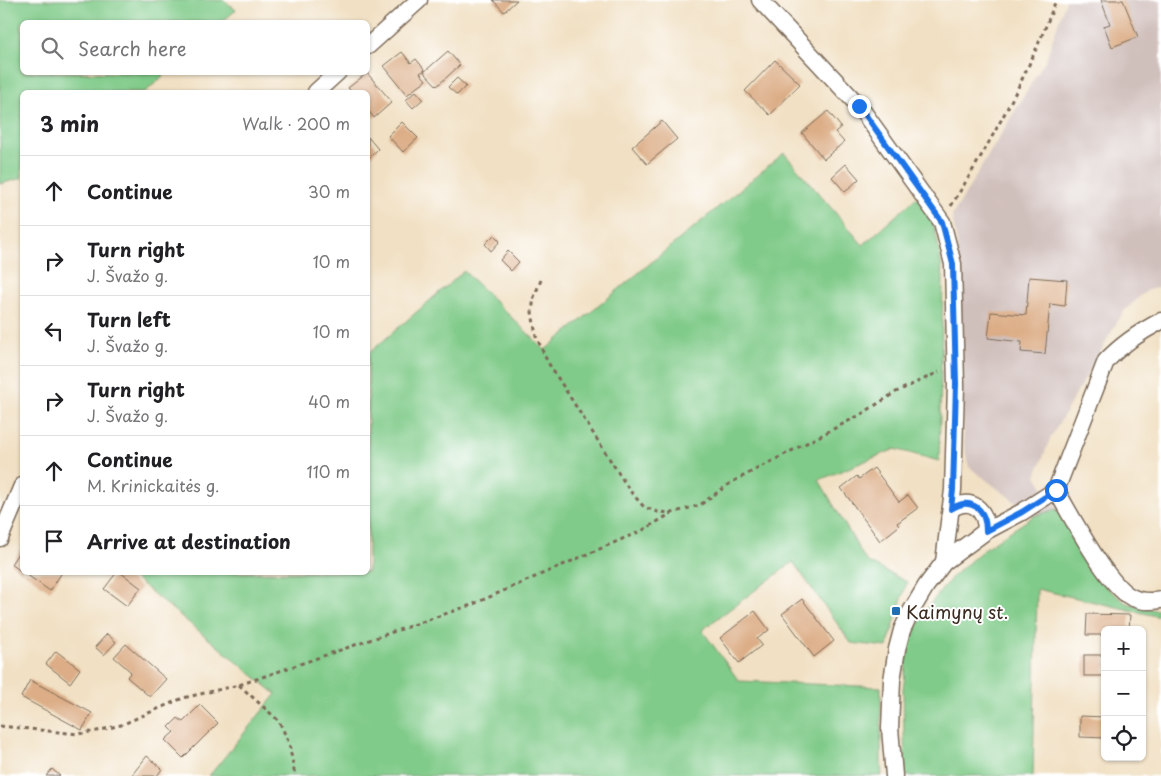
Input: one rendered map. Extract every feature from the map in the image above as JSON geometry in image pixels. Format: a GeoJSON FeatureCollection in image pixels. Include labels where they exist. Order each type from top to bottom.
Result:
{"type":"FeatureCollection","features":[{"type":"Feature","properties":{"kind":"street"},"geometry":{"type":"LineString","coordinates":[[370,44],[419,0]]}},
{"type":"Feature","properties":{"kind":"street"},"geometry":{"type":"LineString","coordinates":[[760,0],[859,106],[942,222],[953,264],[956,364],[953,490],[944,562]]}},
{"type":"Feature","properties":{"kind":"street"},"geometry":{"type":"LineString","coordinates":[[318,90],[335,75]]}},
{"type":"Feature","properties":{"kind":"street"},"geometry":{"type":"LineString","coordinates":[[894,776],[890,728],[892,680],[902,630],[910,613],[926,586],[944,562],[986,531],[1022,512],[1056,490],[1106,362],[1119,347],[1140,332],[1161,321]]}},
{"type":"Feature","properties":{"kind":"street"},"geometry":{"type":"LineString","coordinates":[[1056,490],[1108,575],[1130,596],[1149,602],[1161,600]]}},
{"type":"Feature","properties":{"kind":"street"},"geometry":{"type":"LineString","coordinates":[[0,538],[20,491]]}},
{"type":"Feature","properties":{"kind":"street"},"geometry":{"type":"LineString","coordinates":[[951,509],[959,504],[976,507],[983,513],[986,521],[986,531]]}},
{"type":"Feature","properties":{"kind":"path"},"geometry":{"type":"LineString","coordinates":[[942,222],[1006,111],[1040,43],[1056,0]]}},
{"type":"Feature","properties":{"kind":"path"},"geometry":{"type":"LineString","coordinates":[[541,280],[534,297],[532,312],[536,336],[547,361],[630,491],[644,507],[658,512],[672,512],[700,505],[732,482],[860,415],[896,392],[956,364]]}},
{"type":"Feature","properties":{"kind":"path"},"geometry":{"type":"LineString","coordinates":[[0,726],[78,734],[122,725],[183,698],[239,685],[471,605],[643,530],[672,512]]}},
{"type":"Feature","properties":{"kind":"path"},"geometry":{"type":"LineString","coordinates":[[239,685],[279,721],[289,743],[295,776]]}},
{"type":"Feature","properties":{"kind":"shaded area"},"geometry":{"type":"Polygon","coordinates":[[[1066,0],[1161,0],[1161,286],[1146,291],[1123,312],[1050,439],[1036,476],[1057,509],[1034,516],[969,467],[964,445],[957,242],[952,216],[1046,59],[1066,0]]]}},
{"type":"Feature","properties":{"kind":"green space"},"geometry":{"type":"Polygon","coordinates":[[[0,0],[224,0],[236,10],[224,20],[20,20],[20,75],[165,75],[147,90],[20,90],[20,179],[0,184],[0,0]]]}},
{"type":"Feature","properties":{"kind":"green space"},"geometry":{"type":"Polygon","coordinates":[[[784,153],[863,245],[917,197],[932,219],[943,278],[939,461],[895,449],[819,480],[866,561],[907,582],[887,647],[851,643],[793,562],[702,630],[739,681],[881,687],[882,776],[209,776],[276,694],[130,575],[370,575],[370,352],[464,271],[545,350],[784,153]]]}},
{"type":"Feature","properties":{"kind":"green space"},"geometry":{"type":"Polygon","coordinates":[[[1057,509],[1106,587],[1126,603],[1161,610],[1161,617],[1037,589],[1033,776],[905,776],[903,689],[909,644],[923,613],[953,576],[988,546],[1034,516],[1057,509]]]}},
{"type":"Feature","properties":{"kind":"building"},"geometry":{"type":"Polygon","coordinates":[[[493,0],[517,0],[504,12],[493,0]]]}},
{"type":"Feature","properties":{"kind":"building"},"geometry":{"type":"Polygon","coordinates":[[[1101,0],[1123,0],[1138,37],[1112,47],[1104,26],[1110,24],[1101,0]]]}},
{"type":"Feature","properties":{"kind":"building"},"geometry":{"type":"Polygon","coordinates":[[[448,51],[460,65],[437,86],[424,72],[448,51]]]}},
{"type":"Feature","properties":{"kind":"building"},"geometry":{"type":"Polygon","coordinates":[[[402,52],[411,63],[416,59],[425,70],[420,73],[426,80],[407,95],[384,66],[402,52]]]}},
{"type":"Feature","properties":{"kind":"building"},"geometry":{"type":"Polygon","coordinates":[[[775,60],[800,84],[770,115],[745,91],[775,60]]]}},
{"type":"Feature","properties":{"kind":"building"},"geometry":{"type":"Polygon","coordinates":[[[364,75],[369,75],[392,102],[374,118],[370,113],[370,90],[350,90],[348,88],[364,75]]]}},
{"type":"Feature","properties":{"kind":"building"},"geometry":{"type":"Polygon","coordinates":[[[457,78],[466,86],[457,95],[448,87],[457,78]]]}},
{"type":"Feature","properties":{"kind":"building"},"geometry":{"type":"Polygon","coordinates":[[[416,91],[423,99],[413,108],[406,100],[416,91]]]}},
{"type":"Feature","properties":{"kind":"building"},"geometry":{"type":"Polygon","coordinates":[[[828,111],[841,127],[835,132],[844,142],[824,159],[802,133],[828,111]]]}},
{"type":"Feature","properties":{"kind":"building"},"geometry":{"type":"Polygon","coordinates":[[[662,121],[677,139],[647,164],[632,147],[662,121]]]}},
{"type":"Feature","properties":{"kind":"building"},"geometry":{"type":"Polygon","coordinates":[[[402,122],[418,138],[403,152],[388,136],[402,122]]]}},
{"type":"Feature","properties":{"kind":"building"},"geometry":{"type":"Polygon","coordinates":[[[370,139],[378,149],[370,157],[370,139]]]}},
{"type":"Feature","properties":{"kind":"building"},"geometry":{"type":"Polygon","coordinates":[[[846,164],[859,179],[845,192],[832,177],[846,164]]]}},
{"type":"Feature","properties":{"kind":"building"},"geometry":{"type":"Polygon","coordinates":[[[494,235],[500,241],[491,251],[485,244],[494,235]]]}},
{"type":"Feature","properties":{"kind":"building"},"geometry":{"type":"Polygon","coordinates":[[[508,251],[519,262],[511,271],[500,260],[508,251]]]}},
{"type":"Feature","properties":{"kind":"building"},"geometry":{"type":"Polygon","coordinates":[[[1029,277],[1067,280],[1065,306],[1050,304],[1045,354],[1021,352],[1022,342],[988,338],[991,312],[1026,315],[1029,277]]]}},
{"type":"Feature","properties":{"kind":"building"},"geometry":{"type":"Polygon","coordinates":[[[874,468],[899,502],[908,495],[918,508],[897,523],[899,526],[880,541],[841,488],[857,476],[859,479],[874,468]]]}},
{"type":"Feature","properties":{"kind":"building"},"geometry":{"type":"Polygon","coordinates":[[[20,550],[20,571],[11,564],[20,550]]]}},
{"type":"Feature","properties":{"kind":"building"},"geometry":{"type":"Polygon","coordinates":[[[27,575],[60,575],[50,591],[27,575]]]}},
{"type":"Feature","properties":{"kind":"building"},"geometry":{"type":"Polygon","coordinates":[[[115,575],[124,575],[141,588],[127,606],[104,589],[115,575]]]}},
{"type":"Feature","properties":{"kind":"building"},"geometry":{"type":"Polygon","coordinates":[[[802,599],[834,641],[814,657],[782,614],[802,599]]]}},
{"type":"Feature","properties":{"kind":"building"},"geometry":{"type":"Polygon","coordinates":[[[755,611],[769,630],[757,639],[762,645],[739,663],[720,638],[755,611]]]}},
{"type":"Feature","properties":{"kind":"building"},"geometry":{"type":"Polygon","coordinates":[[[1087,614],[1130,615],[1129,626],[1101,626],[1101,635],[1086,635],[1087,614]]]}},
{"type":"Feature","properties":{"kind":"building"},"geometry":{"type":"Polygon","coordinates":[[[107,634],[116,642],[104,655],[95,647],[107,634]]]}},
{"type":"Feature","properties":{"kind":"building"},"geometry":{"type":"Polygon","coordinates":[[[126,644],[166,679],[150,697],[127,677],[131,672],[114,657],[126,644]]]}},
{"type":"Feature","properties":{"kind":"building"},"geometry":{"type":"Polygon","coordinates":[[[56,651],[80,669],[70,683],[46,664],[56,651]]]}},
{"type":"Feature","properties":{"kind":"building"},"geometry":{"type":"Polygon","coordinates":[[[1084,655],[1101,655],[1101,676],[1084,676],[1084,655]]]}},
{"type":"Feature","properties":{"kind":"building"},"geometry":{"type":"Polygon","coordinates":[[[30,680],[92,713],[82,730],[21,697],[30,680]]]}},
{"type":"Feature","properties":{"kind":"building"},"geometry":{"type":"Polygon","coordinates":[[[200,705],[218,723],[183,758],[165,740],[174,732],[169,727],[178,718],[183,722],[200,705]]]}},
{"type":"Feature","properties":{"kind":"building"},"geometry":{"type":"Polygon","coordinates":[[[1080,716],[1101,717],[1101,738],[1080,737],[1080,716]]]}},
{"type":"Feature","properties":{"kind":"building"},"geometry":{"type":"Polygon","coordinates":[[[147,756],[162,769],[157,776],[131,776],[147,756]]]}},
{"type":"Feature","properties":{"kind":"building"},"geometry":{"type":"Polygon","coordinates":[[[52,769],[60,776],[46,776],[52,769]]]}},
{"type":"Feature","properties":{"kind":"place","name":"Kaimynų st."},"geometry":{"type":"Point","coordinates":[896,611]}},
{"type":"Feature","properties":{"kind":"route"},"geometry":{"type":"LineString","coordinates":[[859,106],[942,222],[953,264],[956,384],[951,509],[959,504],[976,507],[983,513],[986,521],[986,531],[1022,512],[1056,490]]}}]}
